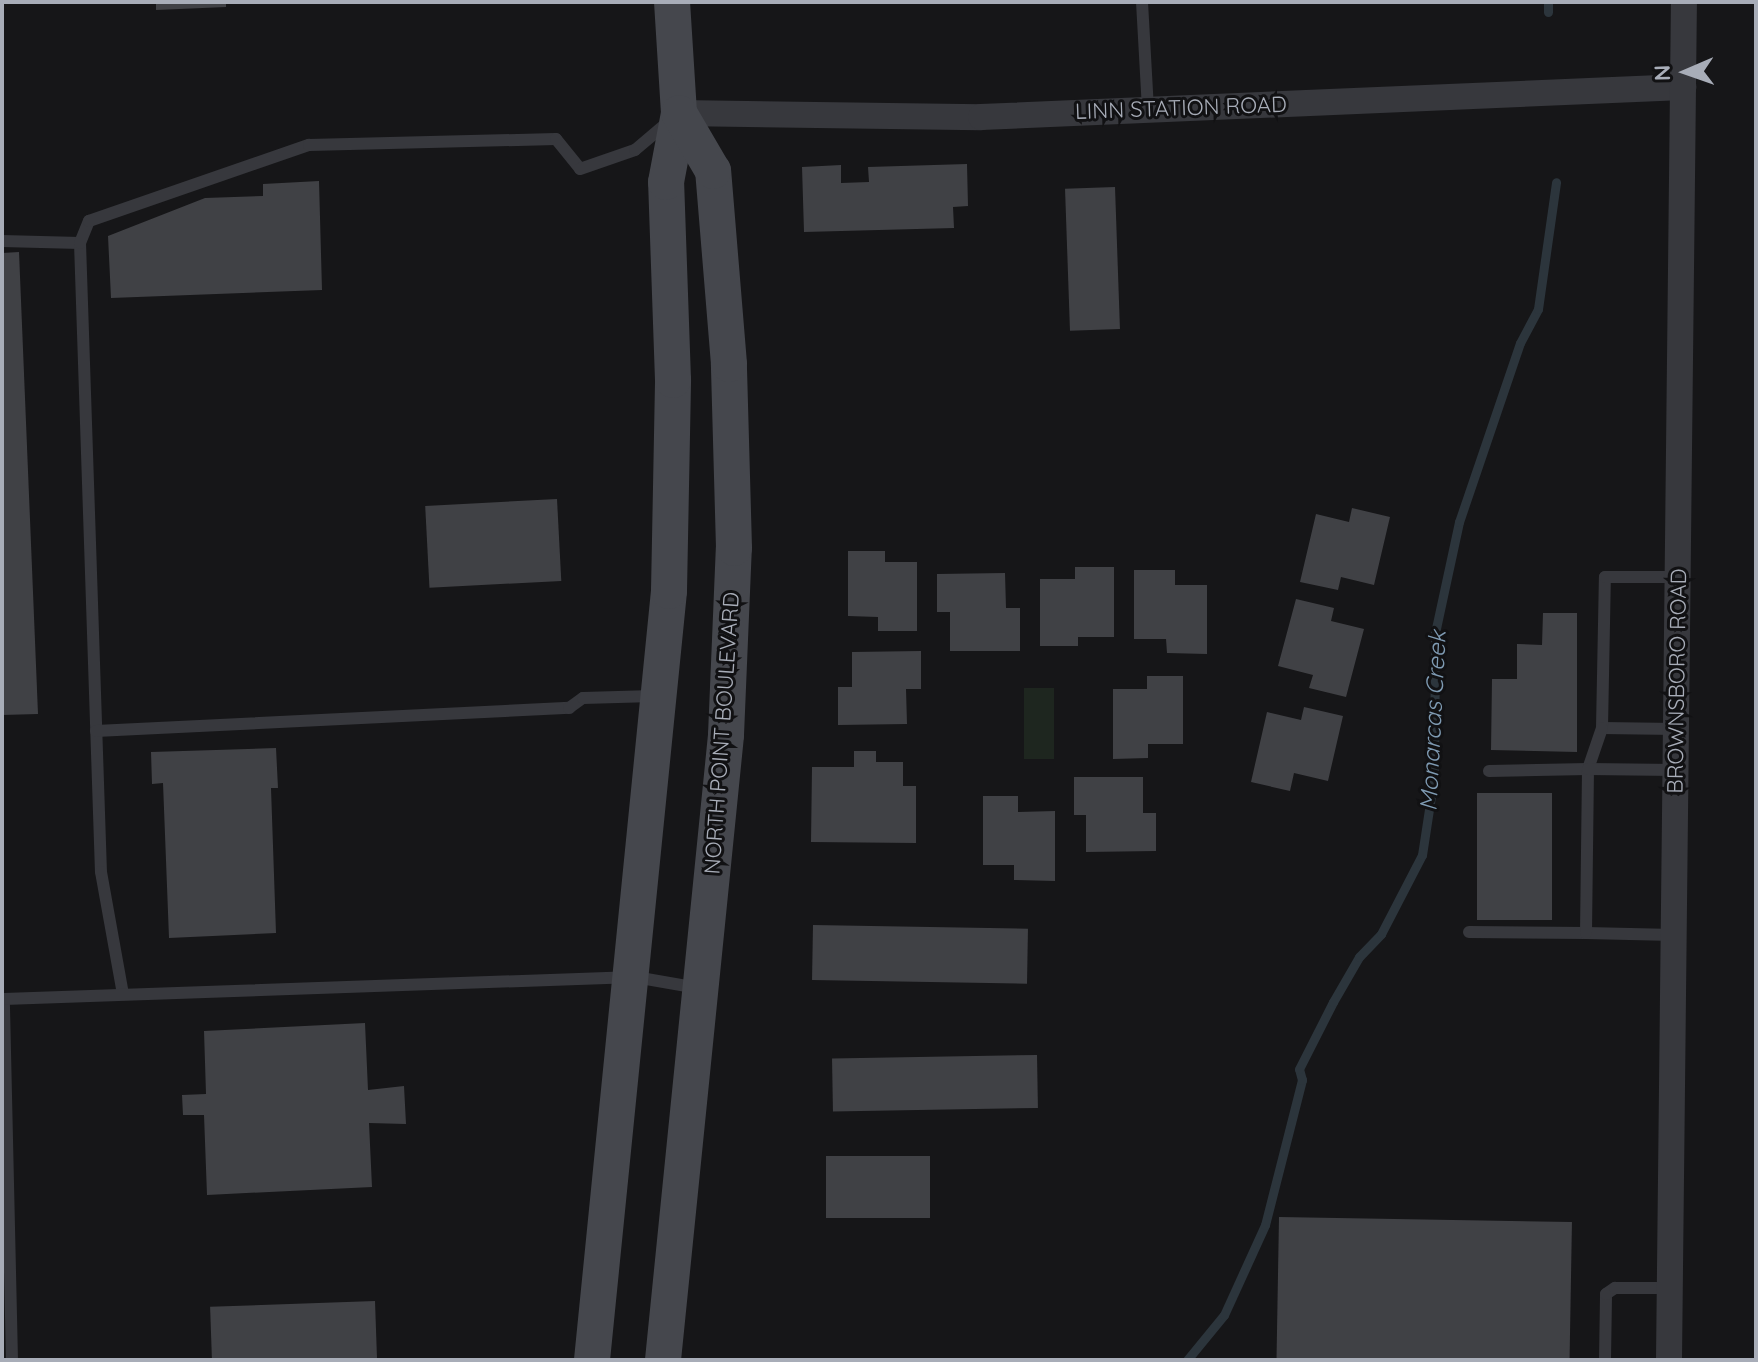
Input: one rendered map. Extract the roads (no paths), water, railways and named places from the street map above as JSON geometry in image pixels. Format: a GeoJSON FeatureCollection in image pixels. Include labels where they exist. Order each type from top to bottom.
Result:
{"type":"FeatureCollection","features":[{"type":"Feature","properties":{"kind":"main road","name":"NORTH POINT BOULEVARD"},"geometry":{"type":"LineString","coordinates":[[592,1360],[663,696],[673,491],[666,182],[679,113],[672,2]]}},
{"type":"Feature","properties":{"kind":"main road","name":"NORTH POINT BOULEVARD"},"geometry":{"type":"LineString","coordinates":[[663,1360],[726,735],[732,454],[713,171],[679,113]]}},
{"type":"Feature","properties":{"kind":"street","name":"BROWNSBORO ROAD"},"geometry":{"type":"LineString","coordinates":[[1669,1360],[1684,2]]}},
{"type":"Feature","properties":{"kind":"street","name":"LINN STATION ROAD"},"geometry":{"type":"LineString","coordinates":[[679,113],[981,117],[1683,87]]}},
{"type":"Feature","properties":{"kind":"lane"},"geometry":{"type":"LineString","coordinates":[[1142,2],[1148,110]]}},
{"type":"Feature","properties":{"kind":"lane"},"geometry":{"type":"LineString","coordinates":[[123,994],[101,872],[80,243],[89,221],[309,145],[556,139],[580,169],[635,150],[679,113]]}},
{"type":"Feature","properties":{"kind":"lane"},"geometry":{"type":"LineString","coordinates":[[2,241],[80,243]]}},
{"type":"Feature","properties":{"kind":"lane"},"geometry":{"type":"LineString","coordinates":[[1586,933],[1588,769],[1602,728],[1605,577],[1678,577]]}},
{"type":"Feature","properties":{"kind":"lane"},"geometry":{"type":"LineString","coordinates":[[96,731],[555,709],[569,708],[583,698],[663,696]]}},
{"type":"Feature","properties":{"kind":"lane"},"geometry":{"type":"LineString","coordinates":[[1602,728],[1676,729]]}},
{"type":"Feature","properties":{"kind":"lane"},"geometry":{"type":"LineString","coordinates":[[1489,771],[1675,770]]}},
{"type":"Feature","properties":{"kind":"lane"},"geometry":{"type":"LineString","coordinates":[[1469,932],[1674,935]]}},
{"type":"Feature","properties":{"kind":"lane"},"geometry":{"type":"LineString","coordinates":[[12,1360],[3,998],[635,977],[700,988]]}},
{"type":"Feature","properties":{"kind":"lane"},"geometry":{"type":"LineString","coordinates":[[1605,1360],[1606,1294],[1615,1288],[1670,1288]]}},
{"type":"Feature","properties":{"kind":"waterway","name":"Monarcas Creek"},"geometry":{"type":"LineString","coordinates":[[1548,2],[1548,12]]}},
{"type":"Feature","properties":{"kind":"waterway","name":"Monarcas Creek"},"geometry":{"type":"LineString","coordinates":[[1187,1360],[1224,1315],[1265,1225],[1302,1080],[1299,1069],[1333,1002],[1359,957],[1381,934],[1422,855],[1434,777],[1435,633],[1459,522],[1520,343],[1538,309],[1556,182]]}}]}
